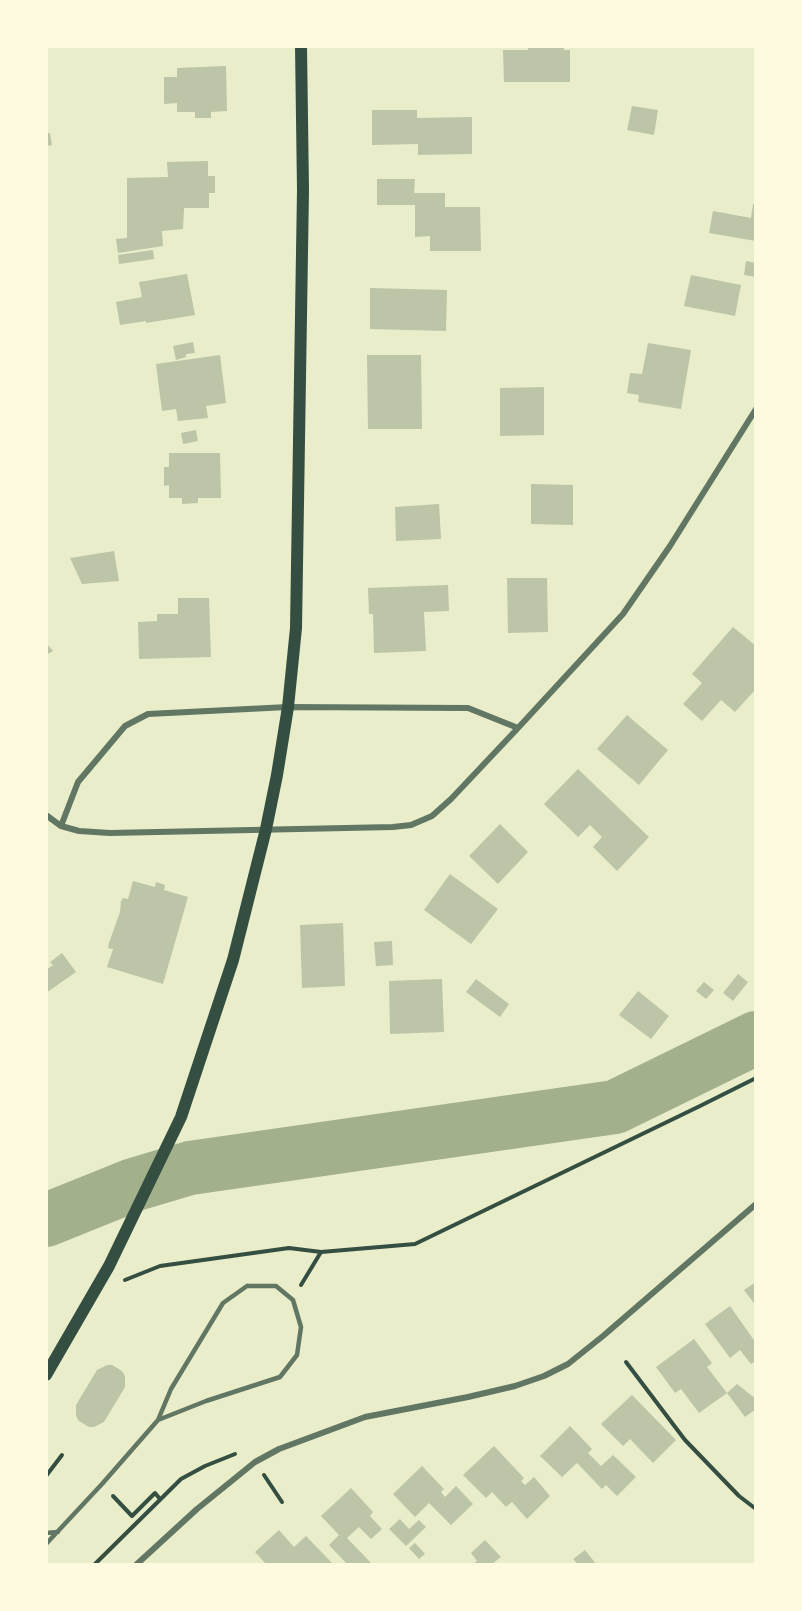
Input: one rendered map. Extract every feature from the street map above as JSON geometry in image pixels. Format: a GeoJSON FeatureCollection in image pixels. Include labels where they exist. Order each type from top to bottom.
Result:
{"type":"FeatureCollection","features":[{"type":"Feature","properties":{"kind":"main road"},"geometry":{"type":"LineString","coordinates":[[46,1375],[109,1266],[181,1117],[233,960],[277,775],[297,628],[303,190],[301,46]]}},
{"type":"Feature","properties":{"kind":"street"},"geometry":{"type":"LineString","coordinates":[[46,815],[61,826],[79,831],[110,833],[393,827],[411,825],[432,816],[451,799],[623,614],[670,546],[756,409]]}},
{"type":"Feature","properties":{"kind":"street"},"geometry":{"type":"LineString","coordinates":[[61,826],[78,782],[125,726],[148,714],[288,707],[468,708],[518,728]]}},
{"type":"Feature","properties":{"kind":"street"},"geometry":{"type":"LineString","coordinates":[[137,1564],[197,1509],[255,1462],[279,1449],[365,1417],[515,1386],[568,1364],[756,1204]]}},
{"type":"Feature","properties":{"kind":"lane"},"geometry":{"type":"LineString","coordinates":[[46,1544],[158,1420],[171,1389],[223,1303],[247,1286],[276,1286],[292,1300],[302,1328],[297,1355],[280,1377],[158,1420]]}},
{"type":"Feature","properties":{"kind":"lane"},"geometry":{"type":"LineString","coordinates":[[46,1533],[58,1532]]}},
{"type":"Feature","properties":{"kind":"path"},"geometry":{"type":"LineString","coordinates":[[93,1293],[160,1266],[289,1248],[321,1252],[415,1244],[756,1078]]}},
{"type":"Feature","properties":{"kind":"path"},"geometry":{"type":"LineString","coordinates":[[292,1300],[321,1252]]}},
{"type":"Feature","properties":{"kind":"path"},"geometry":{"type":"LineString","coordinates":[[626,1362],[685,1440],[739,1496],[756,1509]]}},
{"type":"Feature","properties":{"kind":"path"},"geometry":{"type":"LineString","coordinates":[[95,1564],[181,1479],[205,1466],[249,1448],[255,1462],[282,1502]]}},
{"type":"Feature","properties":{"kind":"path"},"geometry":{"type":"LineString","coordinates":[[46,1476],[62,1455]]}},
{"type":"Feature","properties":{"kind":"path"},"geometry":{"type":"LineString","coordinates":[[102,1484],[132,1516],[155,1493],[160,1499]]}},
{"type":"Feature","properties":{"kind":"building"},"geometry":{"type":"Polygon","coordinates":[[[528,46],[564,46],[564,50],[570,50],[570,82],[504,82],[503,50],[528,50],[528,46]]]}},
{"type":"Feature","properties":{"kind":"building"},"geometry":{"type":"Polygon","coordinates":[[[226,66],[227,111],[211,112],[211,118],[195,118],[195,112],[177,112],[177,103],[164,104],[164,77],[177,77],[177,68],[226,66]]]}},
{"type":"Feature","properties":{"kind":"building"},"geometry":{"type":"Polygon","coordinates":[[[632,106],[658,110],[654,135],[627,130],[632,106]]]}},
{"type":"Feature","properties":{"kind":"building"},"geometry":{"type":"Polygon","coordinates":[[[372,110],[417,110],[417,118],[472,117],[472,154],[418,155],[418,144],[372,145],[372,110]]]}},
{"type":"Feature","properties":{"kind":"building"},"geometry":{"type":"Polygon","coordinates":[[[46,133],[50,133],[52,145],[46,146],[46,133]]]}},
{"type":"Feature","properties":{"kind":"building"},"geometry":{"type":"Polygon","coordinates":[[[208,161],[208,176],[215,176],[215,193],[209,193],[209,208],[184,208],[183,229],[162,231],[163,246],[118,253],[116,239],[127,238],[127,178],[168,177],[167,162],[208,161]]]}},
{"type":"Feature","properties":{"kind":"building"},"geometry":{"type":"Polygon","coordinates":[[[377,179],[415,179],[414,193],[445,193],[445,207],[480,207],[481,251],[430,251],[430,236],[415,237],[415,205],[377,205],[377,179]]]}},
{"type":"Feature","properties":{"kind":"building"},"geometry":{"type":"Polygon","coordinates":[[[753,204],[756,205],[756,241],[709,233],[713,211],[751,218],[753,204]]]}},
{"type":"Feature","properties":{"kind":"building"},"geometry":{"type":"Polygon","coordinates":[[[153,250],[154,259],[119,264],[118,255],[153,250]]]}},
{"type":"Feature","properties":{"kind":"building"},"geometry":{"type":"Polygon","coordinates":[[[746,261],[756,263],[756,277],[744,275],[746,261]]]}},
{"type":"Feature","properties":{"kind":"building"},"geometry":{"type":"Polygon","coordinates":[[[187,274],[195,315],[120,325],[116,302],[142,297],[139,282],[187,274]]]}},
{"type":"Feature","properties":{"kind":"building"},"geometry":{"type":"Polygon","coordinates":[[[691,275],[741,285],[735,316],[684,306],[691,275]]]}},
{"type":"Feature","properties":{"kind":"building"},"geometry":{"type":"Polygon","coordinates":[[[370,288],[447,290],[446,331],[370,329],[370,288]]]}},
{"type":"Feature","properties":{"kind":"building"},"geometry":{"type":"Polygon","coordinates":[[[193,342],[195,353],[186,354],[186,357],[176,360],[173,346],[193,342]]]}},
{"type":"Feature","properties":{"kind":"building"},"geometry":{"type":"Polygon","coordinates":[[[648,343],[691,350],[681,409],[638,402],[639,395],[627,393],[630,373],[642,374],[648,343]]]}},
{"type":"Feature","properties":{"kind":"building"},"geometry":{"type":"Polygon","coordinates":[[[220,355],[226,403],[206,406],[208,418],[178,421],[176,409],[162,411],[156,364],[220,355]]]}},
{"type":"Feature","properties":{"kind":"building"},"geometry":{"type":"Polygon","coordinates":[[[367,355],[421,355],[422,429],[368,429],[367,355]]]}},
{"type":"Feature","properties":{"kind":"building"},"geometry":{"type":"Polygon","coordinates":[[[544,387],[544,435],[500,436],[500,388],[544,387]]]}},
{"type":"Feature","properties":{"kind":"building"},"geometry":{"type":"Polygon","coordinates":[[[196,430],[198,441],[183,444],[181,433],[196,430]]]}},
{"type":"Feature","properties":{"kind":"building"},"geometry":{"type":"Polygon","coordinates":[[[169,453],[220,453],[221,498],[198,498],[198,503],[182,504],[182,498],[169,498],[169,485],[164,486],[164,467],[169,467],[169,453]]]}},
{"type":"Feature","properties":{"kind":"building"},"geometry":{"type":"Polygon","coordinates":[[[531,484],[573,485],[573,525],[531,524],[531,484]]]}},
{"type":"Feature","properties":{"kind":"building"},"geometry":{"type":"Polygon","coordinates":[[[439,504],[441,539],[396,541],[395,507],[439,504]]]}},
{"type":"Feature","properties":{"kind":"building"},"geometry":{"type":"Polygon","coordinates":[[[114,551],[119,581],[82,584],[70,558],[114,551]]]}},
{"type":"Feature","properties":{"kind":"building"},"geometry":{"type":"Polygon","coordinates":[[[507,578],[547,578],[548,632],[508,633],[507,578]]]}},
{"type":"Feature","properties":{"kind":"building"},"geometry":{"type":"Polygon","coordinates":[[[448,585],[449,611],[424,612],[426,651],[374,653],[373,614],[369,614],[368,588],[448,585]]]}},
{"type":"Feature","properties":{"kind":"building"},"geometry":{"type":"Polygon","coordinates":[[[178,598],[209,598],[211,657],[139,659],[138,622],[157,621],[157,614],[178,614],[178,598]]]}},
{"type":"Feature","properties":{"kind":"building"},"geometry":{"type":"Polygon","coordinates":[[[733,627],[756,646],[756,689],[735,712],[721,700],[702,721],[683,704],[702,683],[692,674],[733,627]]]}},
{"type":"Feature","properties":{"kind":"building"},"geometry":{"type":"Polygon","coordinates":[[[46,643],[53,651],[46,655],[46,643]]]}},
{"type":"Feature","properties":{"kind":"building"},"geometry":{"type":"Polygon","coordinates":[[[627,715],[668,750],[639,785],[597,749],[627,715]]]}},
{"type":"Feature","properties":{"kind":"building"},"geometry":{"type":"Polygon","coordinates":[[[578,769],[649,837],[617,871],[593,847],[602,837],[590,825],[578,837],[544,804],[578,769]]]}},
{"type":"Feature","properties":{"kind":"building"},"geometry":{"type":"Polygon","coordinates":[[[500,824],[528,852],[498,884],[469,856],[500,824]]]}},
{"type":"Feature","properties":{"kind":"building"},"geometry":{"type":"Polygon","coordinates":[[[450,874],[498,909],[471,944],[424,910],[450,874]]]}},
{"type":"Feature","properties":{"kind":"building"},"geometry":{"type":"Polygon","coordinates":[[[133,881],[155,887],[156,882],[165,885],[164,890],[188,897],[163,984],[107,967],[113,949],[108,948],[109,943],[120,912],[121,901],[123,898],[128,899],[133,881]]]}},
{"type":"Feature","properties":{"kind":"building"},"geometry":{"type":"Polygon","coordinates":[[[343,923],[345,986],[302,988],[300,925],[343,923]]]}},
{"type":"Feature","properties":{"kind":"building"},"geometry":{"type":"Polygon","coordinates":[[[392,941],[393,965],[376,966],[374,942],[392,941]]]}},
{"type":"Feature","properties":{"kind":"building"},"geometry":{"type":"Polygon","coordinates":[[[62,953],[76,972],[46,993],[46,970],[53,965],[50,962],[62,953]]]}},
{"type":"Feature","properties":{"kind":"building"},"geometry":{"type":"Polygon","coordinates":[[[738,974],[748,982],[733,1001],[723,993],[738,974]]]}},
{"type":"Feature","properties":{"kind":"building"},"geometry":{"type":"Polygon","coordinates":[[[442,979],[444,1032],[390,1034],[389,981],[442,979]]]}},
{"type":"Feature","properties":{"kind":"building"},"geometry":{"type":"Polygon","coordinates":[[[476,979],[509,1004],[500,1017],[466,992],[476,979]]]}},
{"type":"Feature","properties":{"kind":"building"},"geometry":{"type":"Polygon","coordinates":[[[704,982],[714,990],[706,999],[696,991],[704,982]]]}},
{"type":"Feature","properties":{"kind":"building"},"geometry":{"type":"Polygon","coordinates":[[[638,991],[669,1016],[651,1039],[619,1015],[638,991]]]}},
{"type":"Feature","properties":{"kind":"building"},"geometry":{"type":"Polygon","coordinates":[[[756,1282],[756,1306],[744,1290],[756,1282]]]}},
{"type":"Feature","properties":{"kind":"building"},"geometry":{"type":"Polygon","coordinates":[[[730,1306],[756,1343],[756,1361],[751,1364],[740,1350],[730,1358],[705,1324],[730,1306]]]}},
{"type":"Feature","properties":{"kind":"building"},"geometry":{"type":"Polygon","coordinates":[[[694,1339],[712,1363],[707,1367],[727,1393],[699,1413],[681,1389],[675,1393],[656,1367],[694,1339]]]}},
{"type":"Feature","properties":{"kind":"building"},"geometry":{"type":"Polygon","coordinates":[[[112,1365],[122,1371],[125,1376],[125,1387],[104,1422],[89,1427],[79,1421],[76,1416],[76,1405],[97,1370],[112,1365]]]}},
{"type":"Feature","properties":{"kind":"building"},"geometry":{"type":"Polygon","coordinates":[[[737,1384],[756,1399],[756,1409],[745,1417],[727,1393],[737,1384]]]}},
{"type":"Feature","properties":{"kind":"building"},"geometry":{"type":"Polygon","coordinates":[[[632,1395],[676,1440],[653,1463],[630,1439],[623,1446],[601,1424],[632,1395]]]}},
{"type":"Feature","properties":{"kind":"building"},"geometry":{"type":"Polygon","coordinates":[[[570,1426],[592,1449],[588,1453],[601,1466],[613,1455],[636,1477],[617,1496],[606,1485],[602,1489],[577,1463],[562,1477],[540,1456],[570,1426]]]}},
{"type":"Feature","properties":{"kind":"building"},"geometry":{"type":"Polygon","coordinates":[[[494,1446],[524,1478],[521,1481],[525,1485],[534,1477],[550,1496],[527,1519],[512,1502],[506,1507],[492,1492],[486,1498],[463,1475],[494,1446]]]}},
{"type":"Feature","properties":{"kind":"building"},"geometry":{"type":"Polygon","coordinates":[[[422,1466],[444,1489],[441,1492],[445,1497],[456,1486],[473,1504],[451,1525],[429,1503],[415,1517],[393,1494],[422,1466]]]}},
{"type":"Feature","properties":{"kind":"building"},"geometry":{"type":"Polygon","coordinates":[[[351,1488],[373,1512],[370,1516],[382,1529],[371,1539],[359,1527],[347,1538],[372,1564],[347,1564],[329,1545],[339,1535],[321,1516],[351,1488]]]}},
{"type":"Feature","properties":{"kind":"building"},"geometry":{"type":"Polygon","coordinates":[[[400,1519],[409,1529],[419,1520],[426,1527],[406,1546],[389,1529],[400,1519]]]}},
{"type":"Feature","properties":{"kind":"building"},"geometry":{"type":"Polygon","coordinates":[[[279,1530],[294,1547],[306,1536],[333,1564],[266,1564],[255,1552],[279,1530]]]}},
{"type":"Feature","properties":{"kind":"building"},"geometry":{"type":"Polygon","coordinates":[[[485,1540],[501,1557],[492,1564],[473,1564],[477,1561],[471,1553],[485,1540]]]}},
{"type":"Feature","properties":{"kind":"building"},"geometry":{"type":"Polygon","coordinates":[[[415,1543],[425,1554],[419,1559],[409,1548],[415,1543]]]}},
{"type":"Feature","properties":{"kind":"building"},"geometry":{"type":"Polygon","coordinates":[[[585,1550],[596,1564],[578,1564],[573,1559],[585,1550]]]}},
{"type":"Feature","properties":{"kind":"waterway"},"geometry":{"type":"LineString","coordinates":[[46,1220],[133,1185],[190,1168],[615,1107],[756,1038]]}}]}
